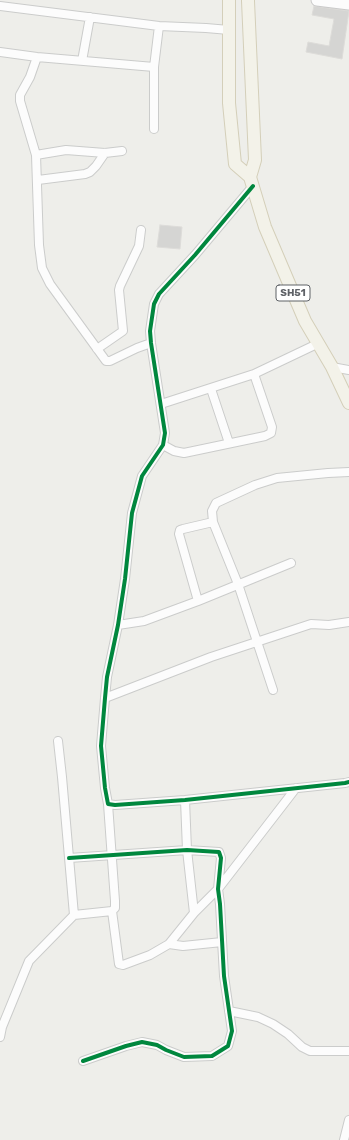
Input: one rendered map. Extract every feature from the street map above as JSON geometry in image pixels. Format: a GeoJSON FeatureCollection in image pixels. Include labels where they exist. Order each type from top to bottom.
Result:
{"type":"FeatureCollection","features":[{"type":"Feature","properties":{"kind":"main road"},"geometry":{"type":"LineString","coordinates":[[249,1],[240,3],[230,0],[229,103],[235,164],[251,182]]}},
{"type":"Feature","properties":{"kind":"main road","name":"SH51"},"geometry":{"type":"LineString","coordinates":[[249,1],[254,160],[251,182],[265,227],[305,321],[332,367],[349,403]]}},
{"type":"Feature","properties":{"kind":"street"},"geometry":{"type":"LineString","coordinates":[[316,0],[349,4]]}},
{"type":"Feature","properties":{"kind":"street"},"geometry":{"type":"LineString","coordinates":[[0,6],[159,26],[229,30]]}},
{"type":"Feature","properties":{"kind":"street"},"geometry":{"type":"LineString","coordinates":[[82,60],[90,17]]}},
{"type":"Feature","properties":{"kind":"street"},"geometry":{"type":"LineString","coordinates":[[154,129],[154,67],[159,26]]}},
{"type":"Feature","properties":{"kind":"street"},"geometry":{"type":"LineString","coordinates":[[0,52],[37,57],[154,67]]}},
{"type":"Feature","properties":{"kind":"street"},"geometry":{"type":"LineString","coordinates":[[37,57],[30,77],[20,95],[20,101],[30,129],[36,155],[39,245],[42,268],[50,284],[104,360],[110,361],[137,348],[151,344]]}},
{"type":"Feature","properties":{"kind":"street"},"geometry":{"type":"LineString","coordinates":[[36,155],[66,150],[105,153],[122,151]]}},
{"type":"Feature","properties":{"kind":"street"},"geometry":{"type":"LineString","coordinates":[[38,180],[85,174],[90,172],[105,153]]}},
{"type":"Feature","properties":{"kind":"street"},"geometry":{"type":"LineString","coordinates":[[251,182],[195,254],[159,294],[154,304],[150,331],[151,344],[165,433],[163,445],[142,476],[132,513],[125,579],[118,625],[107,677],[101,746],[102,769],[108,804],[115,900],[115,908],[112,911],[119,964],[123,965],[150,956],[169,944],[194,913],[218,889],[296,788]]}},
{"type":"Feature","properties":{"kind":"street"},"geometry":{"type":"LineString","coordinates":[[97,349],[123,331],[119,290],[139,246],[141,230]]}},
{"type":"Feature","properties":{"kind":"street"},"geometry":{"type":"LineString","coordinates":[[161,404],[254,374],[318,344]]}},
{"type":"Feature","properties":{"kind":"street"},"geometry":{"type":"LineString","coordinates":[[332,367],[349,370]]}},
{"type":"Feature","properties":{"kind":"street"},"geometry":{"type":"LineString","coordinates":[[163,445],[174,451],[184,453],[265,436],[271,433],[272,427],[254,374]]}},
{"type":"Feature","properties":{"kind":"street"},"geometry":{"type":"LineString","coordinates":[[212,388],[229,443]]}},
{"type":"Feature","properties":{"kind":"street"},"geometry":{"type":"LineString","coordinates":[[273,690],[238,584],[214,522],[212,510],[216,504],[255,485],[277,478],[349,472]]}},
{"type":"Feature","properties":{"kind":"street"},"geometry":{"type":"LineString","coordinates":[[198,600],[179,534],[180,530],[182,529],[214,522]]}},
{"type":"Feature","properties":{"kind":"street"},"geometry":{"type":"LineString","coordinates":[[118,625],[144,621],[292,563]]}},
{"type":"Feature","properties":{"kind":"street"},"geometry":{"type":"LineString","coordinates":[[105,698],[211,657],[311,624],[329,625],[349,622]]}},
{"type":"Feature","properties":{"kind":"street"},"geometry":{"type":"LineString","coordinates":[[58,741],[74,915]]}},
{"type":"Feature","properties":{"kind":"street"},"geometry":{"type":"LineString","coordinates":[[108,804],[115,805],[185,800],[349,782]]}},
{"type":"Feature","properties":{"kind":"street"},"geometry":{"type":"LineString","coordinates":[[185,800],[187,850],[194,913]]}},
{"type":"Feature","properties":{"kind":"street"},"geometry":{"type":"LineString","coordinates":[[69,858],[187,850],[217,851],[220,854],[218,889],[224,976],[232,1031],[232,1038],[228,1046],[212,1056],[184,1057],[157,1045],[142,1042],[83,1061]]}},
{"type":"Feature","properties":{"kind":"street"},"geometry":{"type":"LineString","coordinates":[[0,1037],[2,1027],[29,961],[74,915],[112,911]]}},
{"type":"Feature","properties":{"kind":"street"},"geometry":{"type":"LineString","coordinates":[[169,944],[183,946],[222,942]]}},
{"type":"Feature","properties":{"kind":"street"},"geometry":{"type":"LineString","coordinates":[[229,1011],[258,1017],[273,1024],[288,1034],[302,1047],[310,1051],[349,1051]]}},
{"type":"Feature","properties":{"kind":"street"},"geometry":{"type":"LineString","coordinates":[[344,1140],[349,1120]]}},
{"type":"Feature","properties":{"kind":"building"},"geometry":{"type":"Polygon","coordinates":[[[314,6],[349,11],[342,59],[306,52],[308,42],[329,46],[334,19],[312,15],[314,6]]]}},
{"type":"Feature","properties":{"kind":"building"},"geometry":{"type":"Polygon","coordinates":[[[160,225],[182,227],[180,249],[157,247],[160,225]]]}},
{"type":"Feature","properties":{"kind":"cycle path"},"geometry":{"type":"LineString","coordinates":[[253,186],[195,255],[159,294],[154,304],[150,331],[151,343],[165,433],[163,445],[142,476],[132,513],[125,579],[118,625],[107,677],[101,746],[105,788],[108,804],[115,805],[185,800],[349,782]]}},
{"type":"Feature","properties":{"kind":"cycle path"},"geometry":{"type":"LineString","coordinates":[[69,858],[187,850],[219,852],[221,858],[218,889],[224,976],[232,1031],[228,1046],[212,1056],[184,1057],[157,1045],[142,1042],[83,1061]]}}]}
